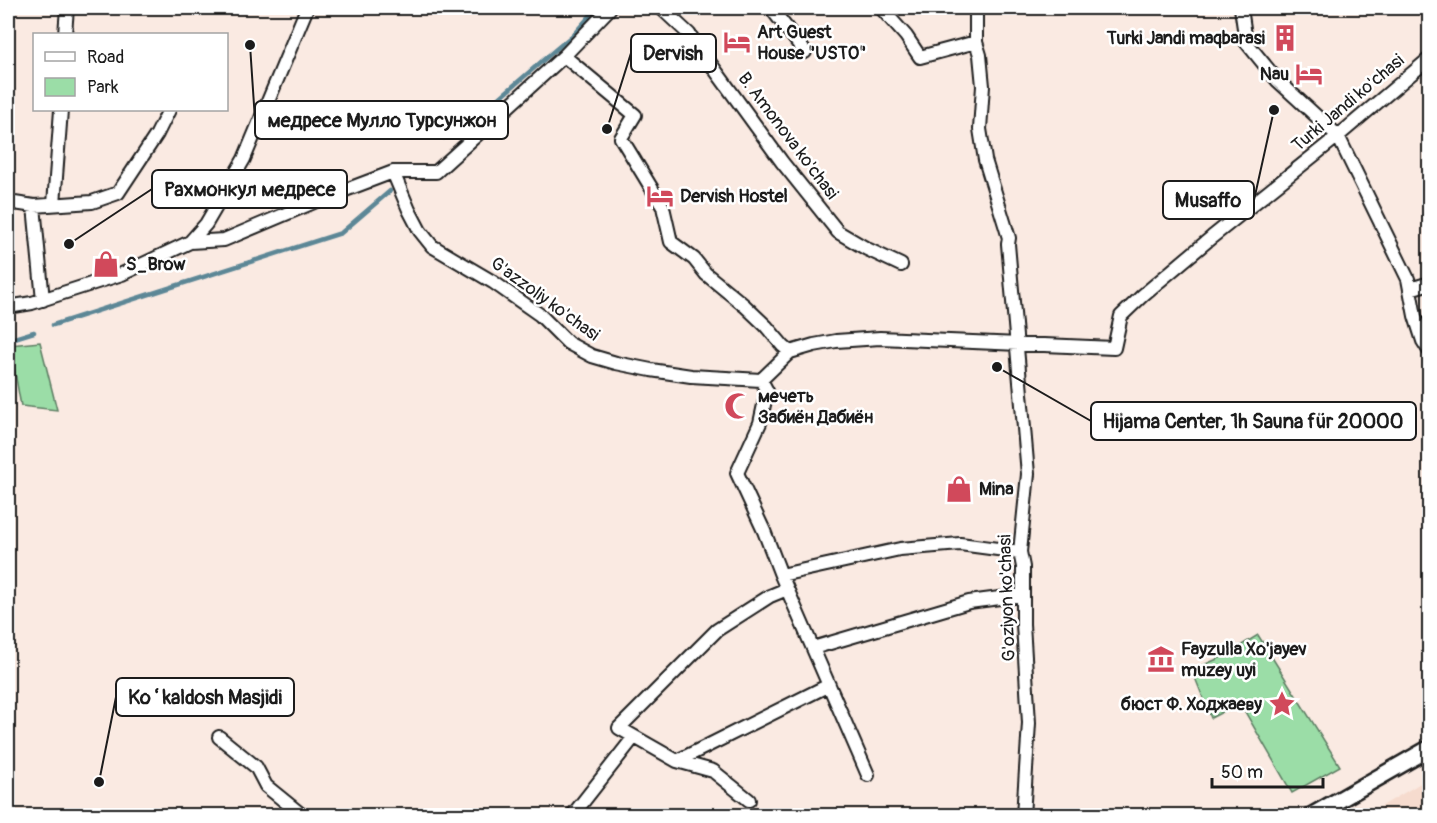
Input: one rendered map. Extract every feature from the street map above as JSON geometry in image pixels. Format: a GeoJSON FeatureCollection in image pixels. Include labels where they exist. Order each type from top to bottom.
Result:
{"type":"FeatureCollection","features":[{"type":"Feature","properties":{"kind":"street"},"geometry":{"type":"LineString","coordinates":[[65,33],[67,8]]}},
{"type":"Feature","properties":{"kind":"street"},"geometry":{"type":"LineString","coordinates":[[190,242],[206,224],[244,159],[307,8]]}},
{"type":"Feature","properties":{"kind":"street"},"geometry":{"type":"LineString","coordinates":[[8,307],[43,300],[122,274],[190,242],[224,240],[393,172],[436,172],[564,56],[610,8]]}},
{"type":"Feature","properties":{"kind":"street","name":"B. Amonova ko'chasi"},"geometry":{"type":"LineString","coordinates":[[661,8],[689,34],[782,162],[838,232],[867,249],[902,265]]}},
{"type":"Feature","properties":{"kind":"street"},"geometry":{"type":"LineString","coordinates":[[771,8],[805,52]]}},
{"type":"Feature","properties":{"kind":"street"},"geometry":{"type":"LineString","coordinates":[[881,8],[906,36],[920,57],[976,42]]}},
{"type":"Feature","properties":{"kind":"street","name":"G'oziyon ko'chasi"},"geometry":{"type":"LineString","coordinates":[[976,8],[976,42],[984,86],[980,129],[985,160],[1009,238],[1028,474],[1020,552],[1023,567],[1023,624],[1029,723],[1023,816]]}},
{"type":"Feature","properties":{"kind":"street"},"geometry":{"type":"LineString","coordinates":[[1241,8],[1246,42],[1276,80],[1338,136],[1408,279],[1415,316],[1423,341],[1430,352]]}},
{"type":"Feature","properties":{"kind":"street"},"geometry":{"type":"LineString","coordinates":[[564,56],[635,115],[621,138],[663,207],[671,242],[694,259],[706,274],[745,306],[790,352]]}},
{"type":"Feature","properties":{"kind":"street","name":"Turki Jandi ko'chasi"},"geometry":{"type":"LineString","coordinates":[[1017,344],[1114,348],[1121,316],[1136,302],[1430,58]]}},
{"type":"Feature","properties":{"kind":"street"},"geometry":{"type":"LineString","coordinates":[[54,204],[61,111]]}},
{"type":"Feature","properties":{"kind":"street"},"geometry":{"type":"LineString","coordinates":[[8,202],[34,206],[92,202],[118,194],[157,134],[168,111]]}},
{"type":"Feature","properties":{"kind":"street","name":"G'azzoliy ko'chasi"},"geometry":{"type":"LineString","coordinates":[[393,172],[420,231],[432,246],[512,295],[540,315],[568,343],[592,356],[651,370],[691,376],[761,380]]}},
{"type":"Feature","properties":{"kind":"street"},"geometry":{"type":"LineString","coordinates":[[34,206],[43,300]]}},
{"type":"Feature","properties":{"kind":"street"},"geometry":{"type":"LineString","coordinates":[[1410,289],[1430,283]]}},
{"type":"Feature","properties":{"kind":"street"},"geometry":{"type":"LineString","coordinates":[[868,775],[737,472],[760,423],[767,391],[761,380],[790,352],[836,341],[880,338],[1017,344]]}},
{"type":"Feature","properties":{"kind":"street"},"geometry":{"type":"LineString","coordinates":[[781,575],[900,549],[960,544],[1020,552]]}},
{"type":"Feature","properties":{"kind":"street"},"geometry":{"type":"LineString","coordinates":[[749,800],[713,771],[676,761],[619,728],[717,630],[770,596],[787,589]]}},
{"type":"Feature","properties":{"kind":"street"},"geometry":{"type":"LineString","coordinates":[[813,648],[969,602],[1023,596]]}},
{"type":"Feature","properties":{"kind":"street"},"geometry":{"type":"LineString","coordinates":[[676,761],[829,685]]}},
{"type":"Feature","properties":{"kind":"street"},"geometry":{"type":"LineString","coordinates":[[219,737],[256,767],[266,786],[303,816]]}},
{"type":"Feature","properties":{"kind":"street"},"geometry":{"type":"LineString","coordinates":[[572,816],[634,738]]}},
{"type":"Feature","properties":{"kind":"street"},"geometry":{"type":"LineString","coordinates":[[1311,816],[1430,748]]}},
{"type":"Feature","properties":{"kind":"shaded area"},"geometry":{"type":"Polygon","coordinates":[[[1429,778],[1429,815],[1367,815],[1429,778]]]}},
{"type":"Feature","properties":{"kind":"green space"},"geometry":{"type":"Polygon","coordinates":[[[40,342],[57,410],[21,406],[10,345],[40,342]]]}},
{"type":"Feature","properties":{"kind":"green space"},"geometry":{"type":"Polygon","coordinates":[[[1258,635],[1340,766],[1292,793],[1240,703],[1211,718],[1192,670],[1222,657],[1258,635]]]}},
{"type":"Feature","properties":{"kind":"waterway"},"geometry":{"type":"LineString","coordinates":[[444,138],[490,106],[573,35],[597,8]]}},
{"type":"Feature","properties":{"kind":"waterway"},"geometry":{"type":"LineString","coordinates":[[53,325],[341,233],[390,191]]}},
{"type":"Feature","properties":{"kind":"waterway"},"geometry":{"type":"LineString","coordinates":[[8,340],[34,332]]}},
{"type":"Feature","properties":{"kind":"place","name":"Turki Jandi maqbarasi"},"geometry":{"type":"Point","coordinates":[1285,38]}},
{"type":"Feature","properties":{"kind":"place","name":"Art Guest House \"USTO\""},"geometry":{"type":"Point","coordinates":[737,42]}},
{"type":"Feature","properties":{"kind":"place","name":"медресе Мулло Турсунжон"},"geometry":{"type":"Point","coordinates":[250,45]}},
{"type":"Feature","properties":{"kind":"place","name":"Nau"},"geometry":{"type":"Point","coordinates":[1309,74]}},
{"type":"Feature","properties":{"kind":"place","name":"Musaffo"},"geometry":{"type":"Point","coordinates":[1274,110]}},
{"type":"Feature","properties":{"kind":"place","name":"Dervish"},"geometry":{"type":"Point","coordinates":[607,129]}},
{"type":"Feature","properties":{"kind":"place","name":"Dervish Hostel"},"geometry":{"type":"Point","coordinates":[660,196]}},
{"type":"Feature","properties":{"kind":"place","name":"Рахмонкул медресе"},"geometry":{"type":"Point","coordinates":[69,244]}},
{"type":"Feature","properties":{"kind":"place","name":"S_Brow"},"geometry":{"type":"Point","coordinates":[106,264]}},
{"type":"Feature","properties":{"kind":"place","name":"Hijama Center, 1h Sauna für 20000"},"geometry":{"type":"Point","coordinates":[997,367]}},
{"type":"Feature","properties":{"kind":"place","name":"мечеть Забиён Дабиён"},"geometry":{"type":"Point","coordinates":[738,406]}},
{"type":"Feature","properties":{"kind":"place","name":"Mina"},"geometry":{"type":"Point","coordinates":[959,489]}},
{"type":"Feature","properties":{"kind":"place","name":"Fayzulla Xo'jayev muzey uyi"},"geometry":{"type":"Point","coordinates":[1161,659]}},
{"type":"Feature","properties":{"kind":"place","name":"бюст Ф. Ходжаеву"},"geometry":{"type":"Point","coordinates":[1282,704]}},
{"type":"Feature","properties":{"kind":"place","name":"Koʻkaldosh Masjidi"},"geometry":{"type":"Point","coordinates":[99,782]}}]}
